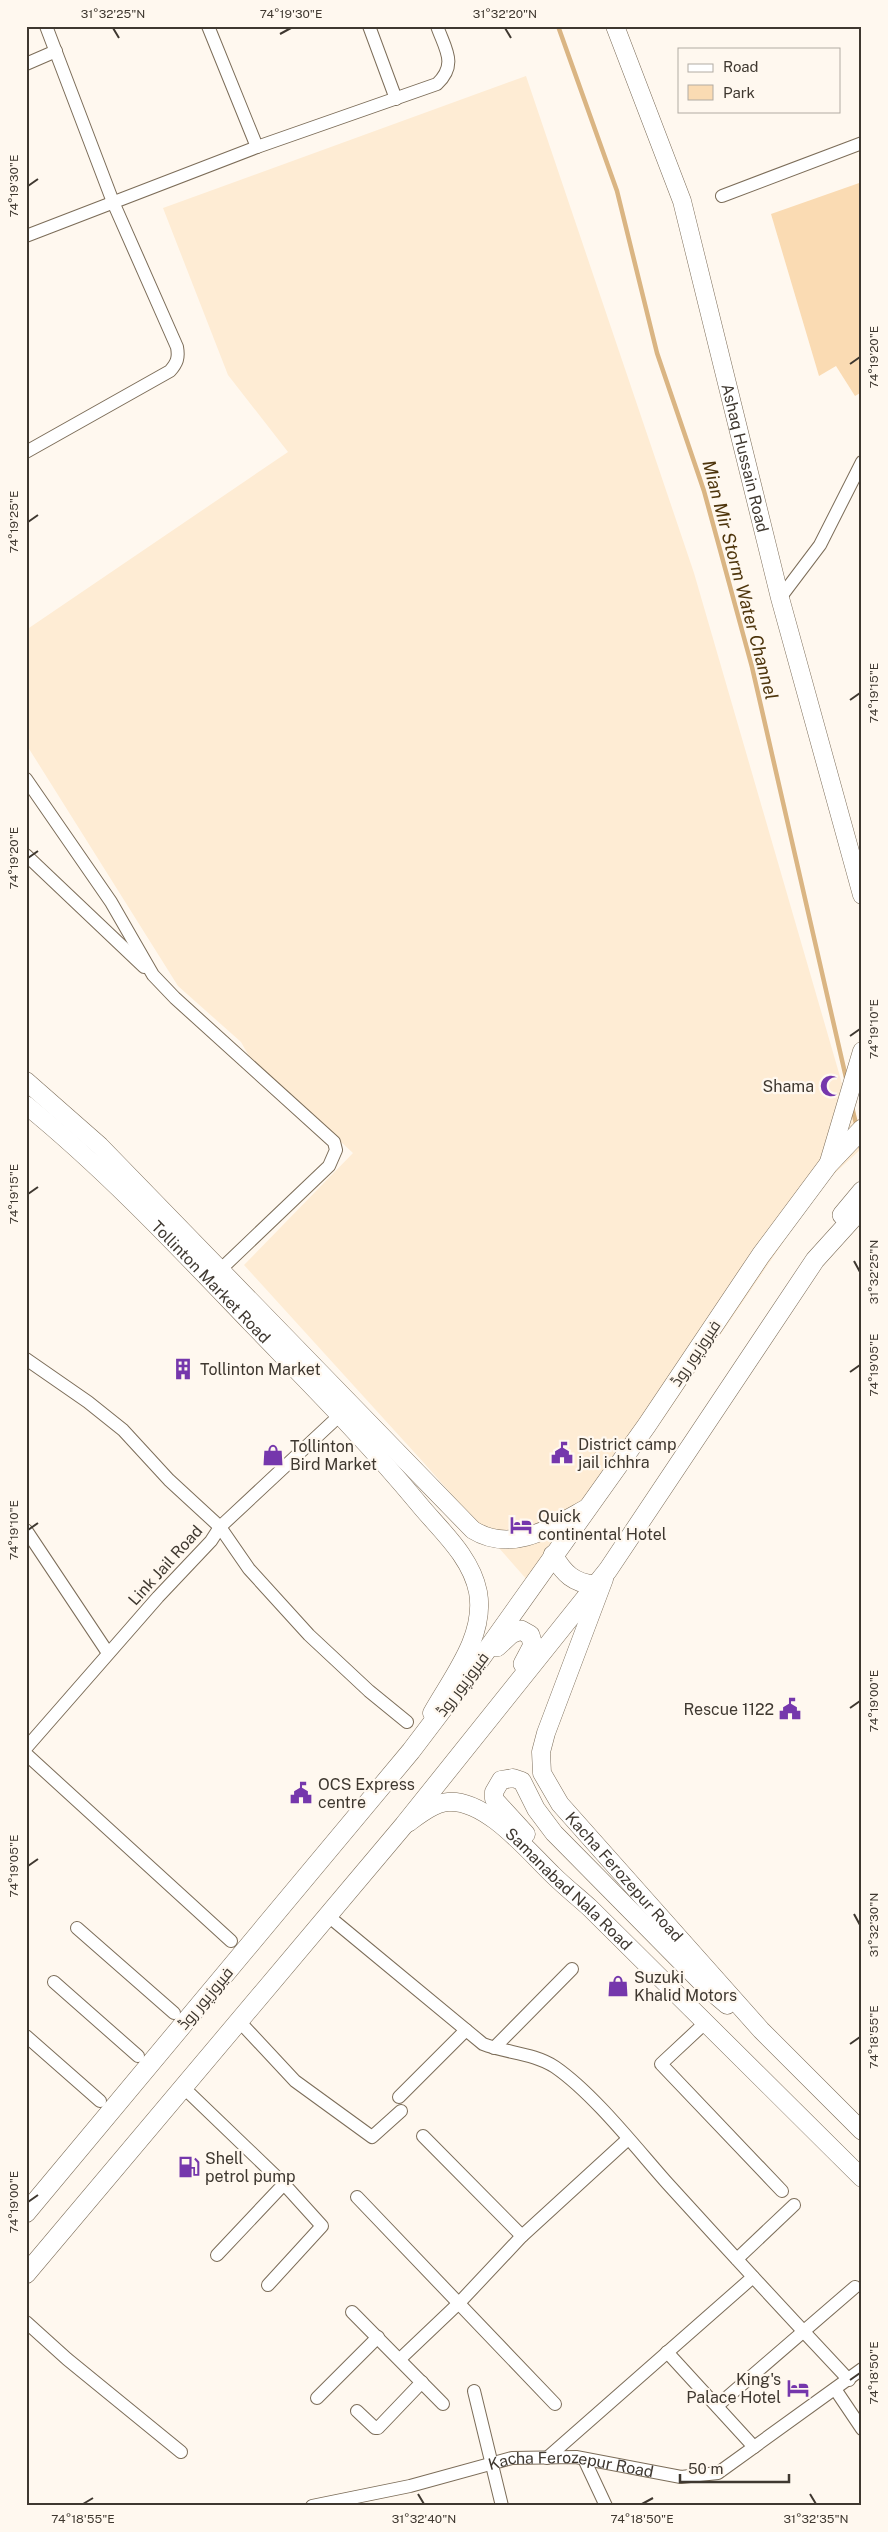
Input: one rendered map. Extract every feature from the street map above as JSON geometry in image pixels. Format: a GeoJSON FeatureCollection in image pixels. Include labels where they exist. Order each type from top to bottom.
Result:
{"type":"FeatureCollection","features":[{"type":"Feature","properties":{"kind":"main road","name":"Ashaq Hussain Road"},"geometry":{"type":"LineString","coordinates":[[615,26],[682,201],[780,598],[862,895]]}},
{"type":"Feature","properties":{"kind":"main road"},"geometry":{"type":"LineString","coordinates":[[840,1143],[862,1051]]}},
{"type":"Feature","properties":{"kind":"main road","name":"Tollinton Market Road"},"geometry":{"type":"LineString","coordinates":[[26,1081],[100,1146],[398,1451],[463,1522],[482,1536],[505,1540],[534,1536],[587,1508]]}},
{"type":"Feature","properties":{"kind":"main road","name":"Tollinton Market Road"},"geometry":{"type":"LineString","coordinates":[[26,1105],[58,1131],[151,1220],[386,1464],[462,1555],[472,1573],[478,1592],[480,1612],[474,1638],[411,1751]]}},
{"type":"Feature","properties":{"kind":"main road"},"geometry":{"type":"LineString","coordinates":[[808,1191],[861,1136]]}},
{"type":"Feature","properties":{"kind":"main road","name":"فیروزپور روڈ"},"geometry":{"type":"LineString","coordinates":[[26,2213],[411,1751],[474,1668],[647,1425],[761,1255],[828,1165],[840,1143],[861,1136]]}},
{"type":"Feature","properties":{"kind":"main road"},"geometry":{"type":"LineString","coordinates":[[26,2274],[404,1825],[608,1570],[815,1260],[848,1206],[862,1191]]}},
{"type":"Feature","properties":{"kind":"main road"},"geometry":{"type":"LineString","coordinates":[[815,1260],[861,1214]]}},
{"type":"Feature","properties":{"kind":"main road"},"geometry":{"type":"LineString","coordinates":[[386,1464],[398,1451]]}},
{"type":"Feature","properties":{"kind":"main road"},"geometry":{"type":"LineString","coordinates":[[553,1556],[562,1571],[572,1579],[595,1585]]}},
{"type":"Feature","properties":{"kind":"main road","name":"Kacha Ferozepur Road"},"geometry":{"type":"LineString","coordinates":[[608,1570],[546,1733],[541,1752],[542,1773],[560,1804],[762,2030],[862,2131]]}},
{"type":"Feature","properties":{"kind":"main road"},"geometry":{"type":"LineString","coordinates":[[474,1668],[511,1634],[522,1630],[530,1635],[533,1645],[528,1656],[487,1721]]}},
{"type":"Feature","properties":{"kind":"main road"},"geometry":{"type":"LineString","coordinates":[[590,1908],[557,1863],[498,1805],[494,1792],[501,1780],[513,1778],[522,1781],[544,1823],[707,1988],[762,2030]]}},
{"type":"Feature","properties":{"kind":"main road","name":"Samanabad Nala Road"},"geometry":{"type":"LineString","coordinates":[[404,1825],[436,1806],[448,1802],[474,1808],[509,1832],[554,1877],[590,1908],[862,2178]]}},
{"type":"Feature","properties":{"kind":"street"},"geometry":{"type":"LineString","coordinates":[[26,452],[160,377],[170,371],[177,363],[177,347],[113,202],[46,26]]}},
{"type":"Feature","properties":{"kind":"street"},"geometry":{"type":"LineString","coordinates":[[208,26],[256,147]]}},
{"type":"Feature","properties":{"kind":"street"},"geometry":{"type":"LineString","coordinates":[[369,26],[396,99]]}},
{"type":"Feature","properties":{"kind":"street"},"geometry":{"type":"LineString","coordinates":[[26,236],[256,147],[437,84],[446,75],[450,65],[437,26]]}},
{"type":"Feature","properties":{"kind":"street"},"geometry":{"type":"LineString","coordinates":[[26,64],[56,51]]}},
{"type":"Feature","properties":{"kind":"street"},"geometry":{"type":"LineString","coordinates":[[722,196],[862,143]]}},
{"type":"Feature","properties":{"kind":"street"},"geometry":{"type":"LineString","coordinates":[[780,598],[820,545],[862,462]]}},
{"type":"Feature","properties":{"kind":"street"},"geometry":{"type":"LineString","coordinates":[[26,778],[111,902],[153,975]]}},
{"type":"Feature","properties":{"kind":"street"},"geometry":{"type":"LineString","coordinates":[[26,855],[175,998],[334,1142],[336,1150],[329,1166],[221,1269]]}},
{"type":"Feature","properties":{"kind":"street"},"geometry":{"type":"LineString","coordinates":[[26,1359],[88,1402],[123,1430],[170,1480],[220,1527],[249,1569],[309,1635],[369,1691],[407,1722]]}},
{"type":"Feature","properties":{"kind":"street","name":"Link Jail Road"},"geometry":{"type":"LineString","coordinates":[[26,1748],[108,1653],[211,1541],[220,1527],[339,1416]]}},
{"type":"Feature","properties":{"kind":"street"},"geometry":{"type":"LineString","coordinates":[[26,1530],[108,1653]]}},
{"type":"Feature","properties":{"kind":"street"},"geometry":{"type":"LineString","coordinates":[[26,1754],[231,1941]]}},
{"type":"Feature","properties":{"kind":"street"},"geometry":{"type":"LineString","coordinates":[[327,1915],[483,2044],[528,2056],[552,2066],[568,2078],[628,2139],[848,2380]]}},
{"type":"Feature","properties":{"kind":"street"},"geometry":{"type":"LineString","coordinates":[[77,1928],[174,2013]]}},
{"type":"Feature","properties":{"kind":"street"},"geometry":{"type":"LineString","coordinates":[[494,2048],[572,1969]]}},
{"type":"Feature","properties":{"kind":"street"},"geometry":{"type":"LineString","coordinates":[[54,1982],[138,2056]]}},
{"type":"Feature","properties":{"kind":"street"},"geometry":{"type":"LineString","coordinates":[[239,2021],[295,2081],[372,2137],[401,2111]]}},
{"type":"Feature","properties":{"kind":"street"},"geometry":{"type":"LineString","coordinates":[[705,2023],[661,2064],[782,2192]]}},
{"type":"Feature","properties":{"kind":"street"},"geometry":{"type":"LineString","coordinates":[[399,2098],[466,2030]]}},
{"type":"Feature","properties":{"kind":"street"},"geometry":{"type":"LineString","coordinates":[[26,2036],[100,2101]]}},
{"type":"Feature","properties":{"kind":"street"},"geometry":{"type":"LineString","coordinates":[[183,2087],[284,2184],[322,2226],[268,2285]]}},
{"type":"Feature","properties":{"kind":"street"},"geometry":{"type":"LineString","coordinates":[[423,2136],[522,2236]]}},
{"type":"Feature","properties":{"kind":"street"},"geometry":{"type":"LineString","coordinates":[[400,2359],[460,2302],[522,2236],[628,2139]]}},
{"type":"Feature","properties":{"kind":"street"},"geometry":{"type":"LineString","coordinates":[[217,2255],[284,2184]]}},
{"type":"Feature","properties":{"kind":"street"},"geometry":{"type":"LineString","coordinates":[[356,2197],[460,2302],[555,2404]]}},
{"type":"Feature","properties":{"kind":"street"},"geometry":{"type":"LineString","coordinates":[[737,2259],[794,2205]]}},
{"type":"Feature","properties":{"kind":"street"},"geometry":{"type":"LineString","coordinates":[[547,2458],[753,2277]]}},
{"type":"Feature","properties":{"kind":"street"},"geometry":{"type":"LineString","coordinates":[[717,2406],[855,2287]]}},
{"type":"Feature","properties":{"kind":"street"},"geometry":{"type":"LineString","coordinates":[[352,2312],[443,2404]]}},
{"type":"Feature","properties":{"kind":"street"},"geometry":{"type":"LineString","coordinates":[[26,2322],[67,2359],[181,2452]]}},
{"type":"Feature","properties":{"kind":"street"},"geometry":{"type":"LineString","coordinates":[[318,2398],[378,2337]]}},
{"type":"Feature","properties":{"kind":"street"},"geometry":{"type":"LineString","coordinates":[[667,2352],[754,2447]]}},
{"type":"Feature","properties":{"kind":"street","name":"Kacha Ferozepur Road"},"geometry":{"type":"LineString","coordinates":[[312,2506],[410,2486],[512,2458],[584,2459],[681,2477],[718,2473],[862,2369]]}},
{"type":"Feature","properties":{"kind":"street"},"geometry":{"type":"LineString","coordinates":[[357,2411],[375,2428],[378,2428],[422,2382]]}},
{"type":"Feature","properties":{"kind":"street"},"geometry":{"type":"LineString","coordinates":[[835,2389],[862,2429]]}},
{"type":"Feature","properties":{"kind":"street"},"geometry":{"type":"LineString","coordinates":[[474,2391],[502,2506]]}},
{"type":"Feature","properties":{"kind":"street"},"geometry":{"type":"LineString","coordinates":[[584,2459],[606,2506]]}},
{"type":"Feature","properties":{"kind":"shaded area"},"geometry":{"type":"Polygon","coordinates":[[[526,76],[694,573],[861,1149],[822,1185],[661,1422],[535,1589],[424,1463],[244,1265],[353,1153],[250,1058],[241,1042],[178,986],[26,744],[26,630],[288,452],[228,375],[163,208],[526,76]]]}},
{"type":"Feature","properties":{"kind":"green space"},"geometry":{"type":"Polygon","coordinates":[[[862,182],[862,392],[855,396],[836,366],[819,376],[771,214],[862,182]]]}},
{"type":"Feature","properties":{"kind":"waterway","name":"Mian Mir Storm Water Channel"},"geometry":{"type":"LineString","coordinates":[[558,26],[617,191],[657,353],[704,491],[752,667],[847,1082]]}},
{"type":"Feature","properties":{"kind":"waterway","name":"Mian Mir Storm Water Channel"},"geometry":{"type":"LineString","coordinates":[[852,1107],[857,1128]]}},
{"type":"Feature","properties":{"kind":"waterway","name":"Mian Mir Storm Water Channel"},"geometry":{"type":"LineString","coordinates":[[859,1141],[862,1152]]}},
{"type":"Feature","properties":{"kind":"place","name":"Shama"},"geometry":{"type":"Point","coordinates":[831,1086]}},
{"type":"Feature","properties":{"kind":"place","name":"Tollinton Market"},"geometry":{"type":"Point","coordinates":[183,1369]}},
{"type":"Feature","properties":{"kind":"place","name":"District camp jail ichhra"},"geometry":{"type":"Point","coordinates":[562,1453]}},
{"type":"Feature","properties":{"kind":"place","name":"Tollinton Bird Market"},"geometry":{"type":"Point","coordinates":[273,1455]}},
{"type":"Feature","properties":{"kind":"place","name":"Quick continental Hotel"},"geometry":{"type":"Point","coordinates":[521,1525]}},
{"type":"Feature","properties":{"kind":"place","name":"Rescue 1122"},"geometry":{"type":"Point","coordinates":[790,1709]}},
{"type":"Feature","properties":{"kind":"place","name":"OCS Express centre"},"geometry":{"type":"Point","coordinates":[301,1793]}},
{"type":"Feature","properties":{"kind":"place","name":"Suzuki Khalid Motors"},"geometry":{"type":"Point","coordinates":[618,1986]}},
{"type":"Feature","properties":{"kind":"place","name":"Shell petrol pump"},"geometry":{"type":"Point","coordinates":[189,2167]}},
{"type":"Feature","properties":{"kind":"place","name":"King's Palace Hotel"},"geometry":{"type":"Point","coordinates":[798,2388]}}]}
